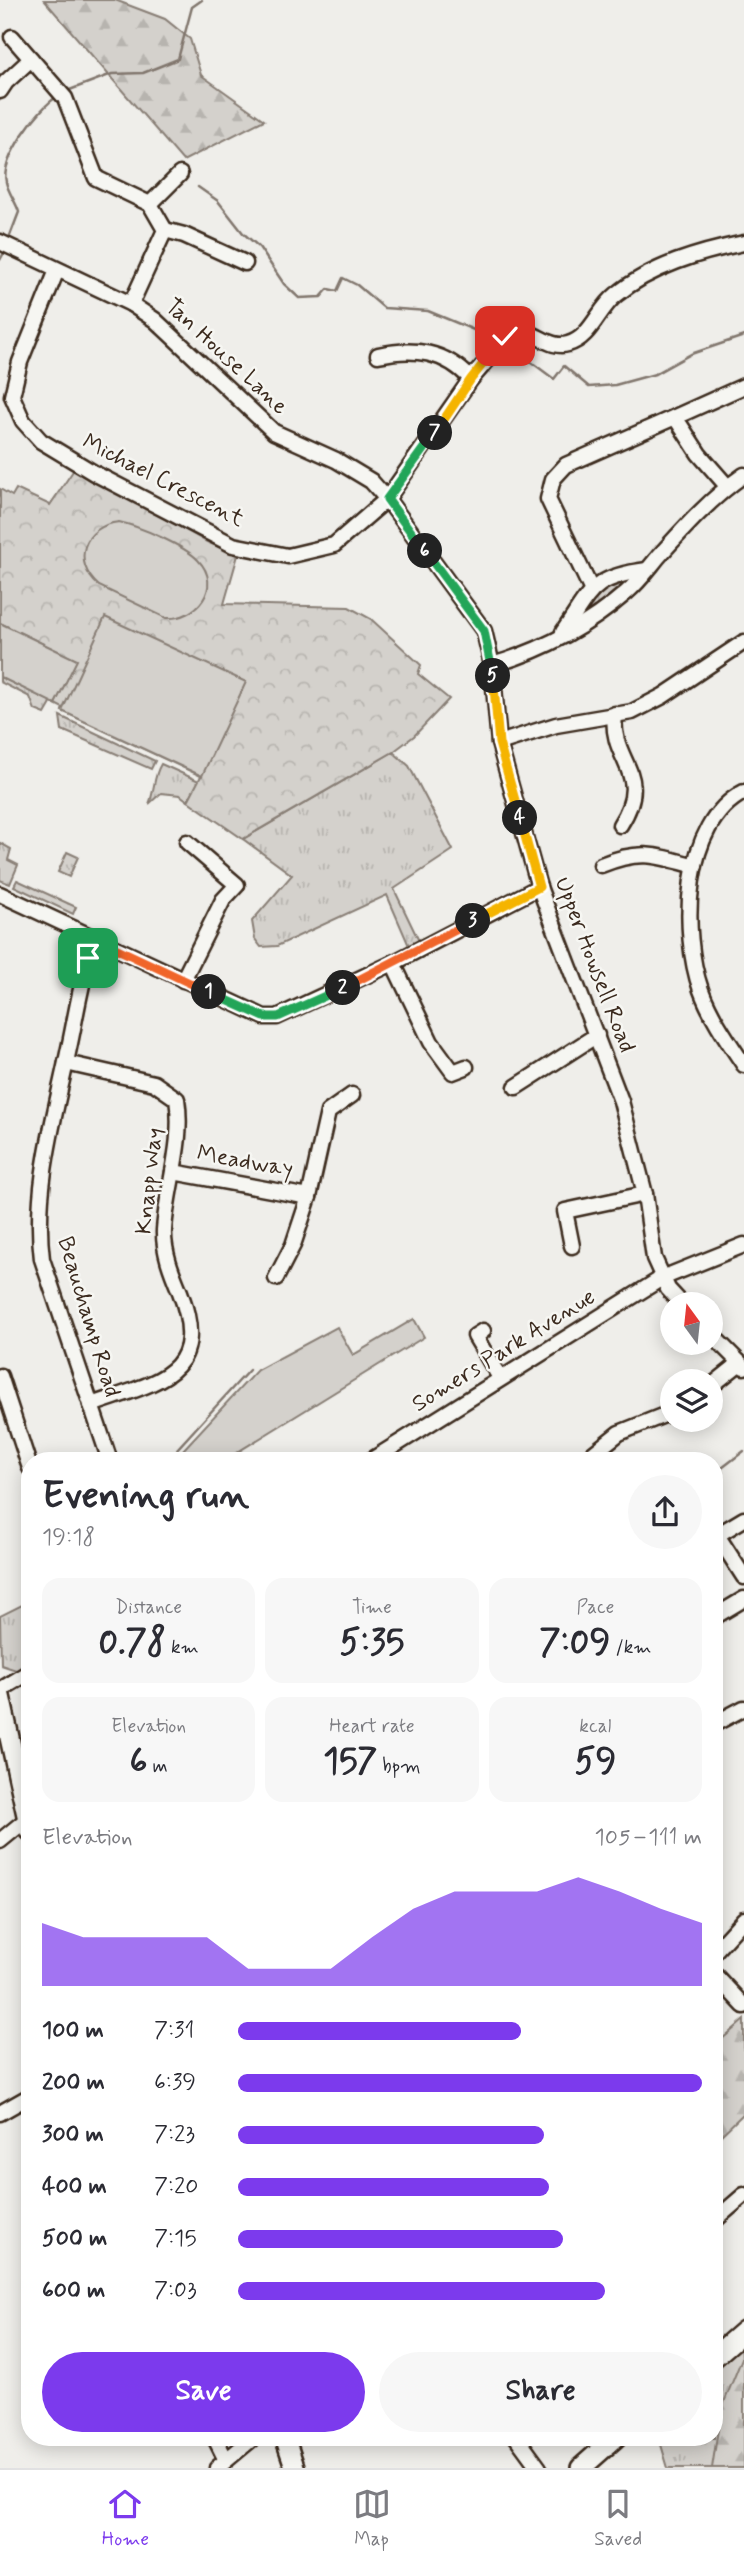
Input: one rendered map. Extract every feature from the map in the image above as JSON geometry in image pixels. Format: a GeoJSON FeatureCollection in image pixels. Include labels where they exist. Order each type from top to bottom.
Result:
{"type":"FeatureCollection","features":[{"type":"Feature","properties":{"kind":"highway"},"geometry":{"type":"LineString","coordinates":[[723,2349],[744,2331]]}},
{"type":"Feature","properties":{"kind":"highway"},"geometry":{"type":"LineString","coordinates":[[581,2468],[606,2446]]}},
{"type":"Feature","properties":{"kind":"main road"},"geometry":{"type":"LineString","coordinates":[[0,1692],[4,1726],[21,1796]]}},
{"type":"Feature","properties":{"kind":"main road"},"geometry":{"type":"LineString","coordinates":[[288,2446],[295,2468]]}},
{"type":"Feature","properties":{"kind":"street"},"geometry":{"type":"LineString","coordinates":[[12,37],[62,94],[96,178],[150,204],[165,230],[245,263]]}},
{"type":"Feature","properties":{"kind":"street"},"geometry":{"type":"LineString","coordinates":[[0,91],[31,59]]}},
{"type":"Feature","properties":{"kind":"street"},"geometry":{"type":"LineString","coordinates":[[150,204],[180,174]]}},
{"type":"Feature","properties":{"kind":"street"},"geometry":{"type":"LineString","coordinates":[[131,304],[165,230]]}},
{"type":"Feature","properties":{"kind":"street","name":"Michael Crescent"},"geometry":{"type":"LineString","coordinates":[[57,270],[6,398],[23,421],[41,441],[105,479],[233,545],[288,556],[334,545],[387,499],[471,379],[513,331],[524,329],[554,344],[567,345],[583,337],[606,303],[646,276],[685,258],[744,243]]}},
{"type":"Feature","properties":{"kind":"street","name":"Tan House Lane"},"geometry":{"type":"LineString","coordinates":[[5,244],[131,304],[155,320],[274,432],[336,460],[370,481],[387,499],[484,631],[492,666]]}},
{"type":"Feature","properties":{"kind":"street"},"geometry":{"type":"LineString","coordinates":[[378,355],[401,350],[442,356],[460,366],[471,379]]}},
{"type":"Feature","properties":{"kind":"street"},"geometry":{"type":"LineString","coordinates":[[591,589],[548,499],[553,479],[566,465],[744,386]]}},
{"type":"Feature","properties":{"kind":"street"},"geometry":{"type":"LineString","coordinates":[[676,417],[699,454],[727,486]]}},
{"type":"Feature","properties":{"kind":"street"},"geometry":{"type":"LineString","coordinates":[[492,666],[532,653],[558,639],[628,592],[727,486],[744,475]]}},
{"type":"Feature","properties":{"kind":"street"},"geometry":{"type":"LineString","coordinates":[[558,639],[591,589],[609,576],[647,570]]}},
{"type":"Feature","properties":{"kind":"street"},"geometry":{"type":"LineString","coordinates":[[499,743],[556,725],[632,712],[663,696],[744,642]]}},
{"type":"Feature","properties":{"kind":"street","name":"Upper Howsell Road"},"geometry":{"type":"LineString","coordinates":[[492,666],[499,743],[539,887],[621,1101],[645,1194],[654,1258],[662,1278]]}},
{"type":"Feature","properties":{"kind":"street"},"geometry":{"type":"LineString","coordinates":[[615,714],[612,734],[633,774],[634,793],[629,811],[620,825]]}},
{"type":"Feature","properties":{"kind":"street"},"geometry":{"type":"LineString","coordinates":[[744,792],[708,827],[695,866],[689,920],[696,974],[720,1030],[744,1065]]}},
{"type":"Feature","properties":{"kind":"street"},"geometry":{"type":"LineString","coordinates":[[183,980],[223,900],[240,887],[188,850]]}},
{"type":"Feature","properties":{"kind":"street"},"geometry":{"type":"LineString","coordinates":[[601,865],[629,854],[647,853],[695,866]]}},
{"type":"Feature","properties":{"kind":"street"},"geometry":{"type":"LineString","coordinates":[[0,894],[264,1017],[278,1017],[393,963],[539,887]]}},
{"type":"Feature","properties":{"kind":"street","name":"Beauchamp Road"},"geometry":{"type":"LineString","coordinates":[[96,939],[88,958],[66,1063],[39,1200],[38,1231],[42,1259],[107,1452]]}},
{"type":"Feature","properties":{"kind":"street"},"geometry":{"type":"LineString","coordinates":[[393,963],[431,1042],[455,1073]]}},
{"type":"Feature","properties":{"kind":"street"},"geometry":{"type":"LineString","coordinates":[[516,1087],[597,1035]]}},
{"type":"Feature","properties":{"kind":"street","name":"Knapp Way"},"geometry":{"type":"LineString","coordinates":[[66,1063],[154,1083],[177,1099],[180,1118],[163,1233],[167,1256],[191,1328],[189,1348],[179,1366],[164,1378],[91,1405]]}},
{"type":"Feature","properties":{"kind":"street","name":"Meadway"},"geometry":{"type":"LineString","coordinates":[[276,1278],[293,1245],[309,1196],[328,1112],[352,1095]]}},
{"type":"Feature","properties":{"kind":"street","name":"Meadway"},"geometry":{"type":"LineString","coordinates":[[173,1172],[309,1196]]}},
{"type":"Feature","properties":{"kind":"street"},"geometry":{"type":"LineString","coordinates":[[572,1246],[565,1211],[645,1194]]}},
{"type":"Feature","properties":{"kind":"street","name":"Somers Park Avenue"},"geometry":{"type":"LineString","coordinates":[[384,1452],[662,1278],[744,1245]]}},
{"type":"Feature","properties":{"kind":"street"},"geometry":{"type":"LineString","coordinates":[[662,1278],[673,1292]]}},
{"type":"Feature","properties":{"kind":"street"},"geometry":{"type":"LineString","coordinates":[[483,1331],[475,1336],[500,1378]]}},
{"type":"Feature","properties":{"kind":"street"},"geometry":{"type":"LineString","coordinates":[[723,1346],[742,1365],[723,1378]]}},
{"type":"Feature","properties":{"kind":"street"},"geometry":{"type":"LineString","coordinates":[[0,1376],[25,1452]]}},
{"type":"Feature","properties":{"kind":"street"},"geometry":{"type":"LineString","coordinates":[[595,1452],[619,1433],[660,1417]]}},
{"type":"Feature","properties":{"kind":"street"},"geometry":{"type":"LineString","coordinates":[[723,1531],[744,1519]]}},
{"type":"Feature","properties":{"kind":"street"},"geometry":{"type":"LineString","coordinates":[[723,1547],[744,1577]]}},
{"type":"Feature","properties":{"kind":"street"},"geometry":{"type":"LineString","coordinates":[[723,1612],[744,1600]]}},
{"type":"Feature","properties":{"kind":"street"},"geometry":{"type":"LineString","coordinates":[[0,1692],[21,1680]]}},
{"type":"Feature","properties":{"kind":"street"},"geometry":{"type":"LineString","coordinates":[[723,1719],[744,1708]]}},
{"type":"Feature","properties":{"kind":"street"},"geometry":{"type":"LineString","coordinates":[[0,1841],[21,1829]]}},
{"type":"Feature","properties":{"kind":"street"},"geometry":{"type":"LineString","coordinates":[[723,1942],[744,1919]]}},
{"type":"Feature","properties":{"kind":"street"},"geometry":{"type":"LineString","coordinates":[[723,1984],[744,2006]]}},
{"type":"Feature","properties":{"kind":"street"},"geometry":{"type":"LineString","coordinates":[[0,2113],[21,2101]]}},
{"type":"Feature","properties":{"kind":"street"},"geometry":{"type":"LineString","coordinates":[[723,2213],[744,2195]]}},
{"type":"Feature","properties":{"kind":"street"},"geometry":{"type":"LineString","coordinates":[[217,2446],[221,2464],[243,2446]]}},
{"type":"Feature","properties":{"kind":"street"},"geometry":{"type":"LineString","coordinates":[[523,2446],[539,2468]]}},
{"type":"Feature","properties":{"kind":"green space"},"geometry":{"type":"Polygon","coordinates":[[[44,0],[115,0],[165,19],[190,39],[201,75],[264,120],[183,161],[44,0]]]}},
{"type":"Feature","properties":{"kind":"green space"},"geometry":{"type":"Polygon","coordinates":[[[75,468],[207,542],[238,555],[224,604],[349,607],[371,619],[421,665],[418,674],[449,699],[414,736],[393,752],[243,839],[188,801],[201,776],[62,711],[63,708],[55,704],[76,660],[0,623],[0,489],[12,496],[16,489],[50,505],[75,468]]]}},
{"type":"Feature","properties":{"kind":"green space"},"geometry":{"type":"Polygon","coordinates":[[[119,522],[161,537],[198,560],[208,581],[203,600],[196,608],[187,614],[166,618],[99,586],[90,577],[84,556],[89,538],[97,530],[119,522]]]}},
{"type":"Feature","properties":{"kind":"green space"},"geometry":{"type":"Polygon","coordinates":[[[630,577],[631,581],[579,620],[601,586],[630,577]]]}},
{"type":"Feature","properties":{"kind":"green space"},"geometry":{"type":"Polygon","coordinates":[[[105,617],[246,682],[202,776],[62,711],[105,617]]]}},
{"type":"Feature","properties":{"kind":"green space"},"geometry":{"type":"Polygon","coordinates":[[[0,623],[77,660],[55,704],[0,677],[0,623]]]}},
{"type":"Feature","properties":{"kind":"green space"},"geometry":{"type":"Polygon","coordinates":[[[0,677],[52,702],[45,714],[35,710],[30,697],[0,682],[0,677]]]}},
{"type":"Feature","properties":{"kind":"green space"},"geometry":{"type":"Polygon","coordinates":[[[60,716],[155,761],[151,769],[62,730],[60,716]]]}},
{"type":"Feature","properties":{"kind":"green space"},"geometry":{"type":"Polygon","coordinates":[[[393,752],[409,766],[453,850],[394,889],[419,941],[409,946],[387,895],[277,946],[261,947],[255,939],[252,921],[292,875],[243,839],[393,752]]]}},
{"type":"Feature","properties":{"kind":"green space"},"geometry":{"type":"Polygon","coordinates":[[[161,764],[199,781],[188,801],[180,795],[161,793],[149,804],[161,764]]]}},
{"type":"Feature","properties":{"kind":"green space"},"geometry":{"type":"Polygon","coordinates":[[[0,843],[11,849],[8,860],[18,865],[10,884],[0,880],[0,843]]]}},
{"type":"Feature","properties":{"kind":"green space"},"geometry":{"type":"Polygon","coordinates":[[[67,852],[78,857],[69,877],[58,872],[67,852]]]}},
{"type":"Feature","properties":{"kind":"green space"},"geometry":{"type":"Polygon","coordinates":[[[17,880],[76,907],[73,914],[14,886],[17,880]]]}},
{"type":"Feature","properties":{"kind":"green space"},"geometry":{"type":"Polygon","coordinates":[[[414,1319],[424,1337],[238,1452],[182,1452],[257,1370],[337,1327],[353,1355],[414,1319]]]}},
{"type":"Feature","properties":{"kind":"green space"},"geometry":{"type":"Polygon","coordinates":[[[21,1606],[21,1667],[16,1670],[1,1665],[0,1616],[21,1606]]]}},
{"type":"Feature","properties":{"kind":"green space"},"geometry":{"type":"Polygon","coordinates":[[[744,2020],[744,2113],[723,2133],[723,2038],[744,2020]]]}},
{"type":"Feature","properties":{"kind":"green space"},"geometry":{"type":"Polygon","coordinates":[[[744,2334],[744,2468],[712,2468],[715,2446],[723,2446],[723,2405],[742,2358],[741,2337],[744,2334]]]}},
{"type":"Feature","properties":{"kind":"green space"},"geometry":{"type":"Polygon","coordinates":[[[744,2345],[744,2468],[668,2468],[661,2446],[723,2446],[723,2361],[744,2345]]]}},
{"type":"Feature","properties":{"kind":"waterway"},"geometry":{"type":"LineString","coordinates":[[67,91],[112,74],[143,73],[178,59],[192,7],[202,0]]}},
{"type":"Feature","properties":{"kind":"waterway"},"geometry":{"type":"LineString","coordinates":[[8,241],[19,212],[6,182],[9,160],[32,122],[58,96]]}},
{"type":"Feature","properties":{"kind":"waterway"},"geometry":{"type":"LineString","coordinates":[[198,187],[218,201],[243,233],[259,247],[284,284],[299,298],[321,297],[328,289],[337,291],[343,278],[357,285],[384,308],[428,311],[486,335]]}},
{"type":"Feature","properties":{"kind":"waterway"},"geometry":{"type":"LineString","coordinates":[[0,260],[5,251]]}},
{"type":"Feature","properties":{"kind":"waterway"},"geometry":{"type":"LineString","coordinates":[[507,344],[554,379],[564,366],[589,387],[615,385],[655,374],[691,354],[744,336]]}},
{"type":"Feature","properties":{"kind":"waterway"},"geometry":{"type":"LineString","coordinates":[[177,1449],[249,1370]]}},
{"type":"Feature","properties":{"kind":"waterway"},"geometry":{"type":"LineString","coordinates":[[723,1467],[744,1451]]}},
{"type":"Feature","properties":{"kind":"route"},"geometry":{"type":"LineString","coordinates":[[88,958],[96,939],[264,1017],[278,1017],[393,963],[539,887],[499,743],[492,666],[484,631],[387,499],[471,379],[505,336]]}}]}
